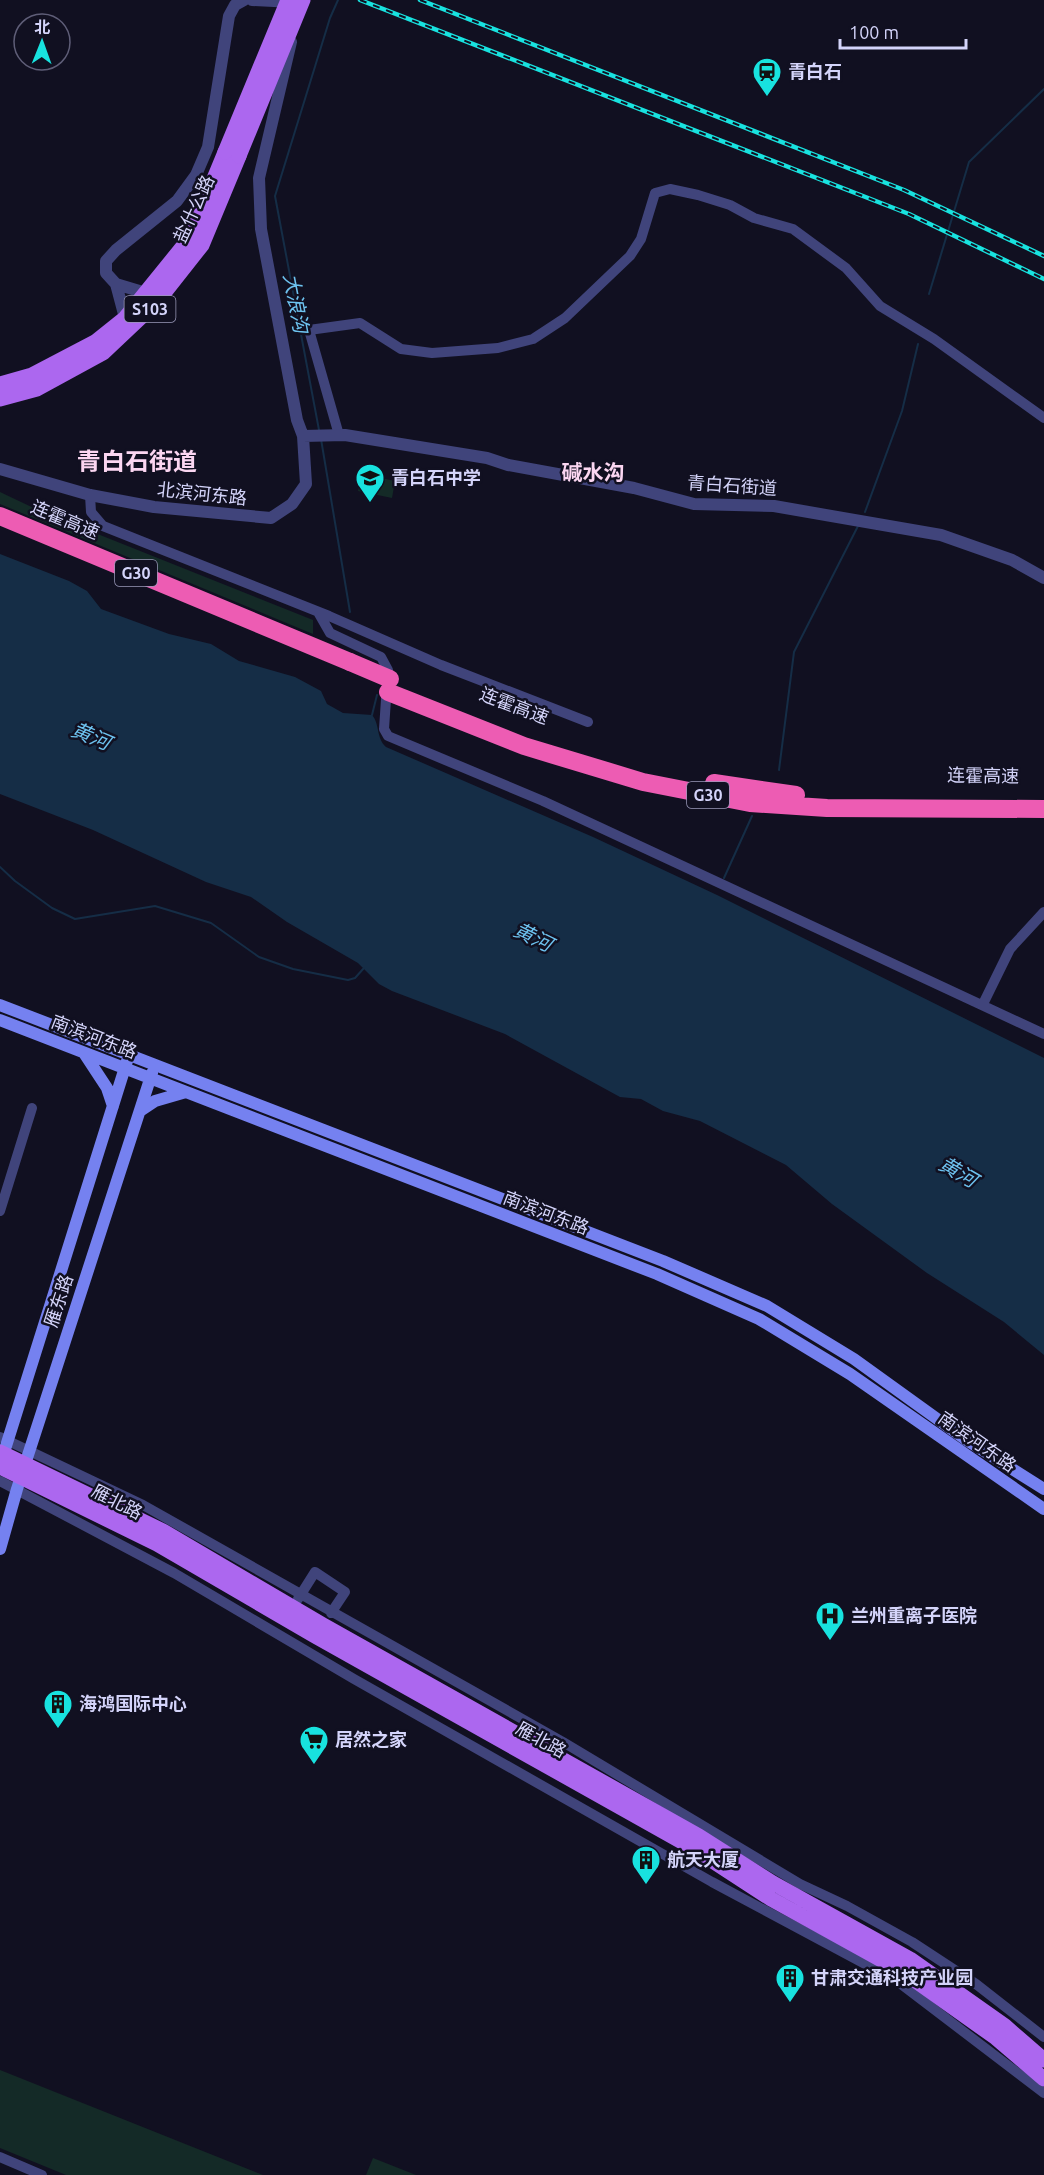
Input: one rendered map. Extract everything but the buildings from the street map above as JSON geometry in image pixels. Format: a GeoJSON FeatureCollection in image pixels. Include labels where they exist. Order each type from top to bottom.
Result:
{"type":"FeatureCollection","features":[{"type":"Feature","properties":{"kind":"highway","name":"连霍高速"},"geometry":{"type":"LineString","coordinates":[[0,516],[350,669]]}},
{"type":"Feature","properties":{"kind":"highway","name":"连霍高速"},"geometry":{"type":"LineString","coordinates":[[0,530],[389,685],[524,746],[644,782],[750,803],[827,808],[1044,809]]}},
{"type":"Feature","properties":{"kind":"highway","name":"连霍高速"},"geometry":{"type":"LineString","coordinates":[[389,685],[528,736],[605,761],[734,787],[802,795],[1044,798]]}},
{"type":"Feature","properties":{"kind":"main road","name":"盐什公路"},"geometry":{"type":"LineString","coordinates":[[0,384],[32,375],[95,342],[125,318],[189,239],[232,154],[298,0]]}},
{"type":"Feature","properties":{"kind":"main road","name":"盐什公路"},"geometry":{"type":"LineString","coordinates":[[0,399],[38,389],[103,353],[157,302],[202,245],[232,154]]}},
{"type":"Feature","properties":{"kind":"main road","name":"南滨河东路"},"geometry":{"type":"LineString","coordinates":[[0,1005],[663,1261],[767,1306],[854,1359],[965,1438],[1044,1490]]}},
{"type":"Feature","properties":{"kind":"main road","name":"南滨河东路"},"geometry":{"type":"LineString","coordinates":[[0,1020],[657,1274],[759,1319],[850,1374],[1044,1509]]}},
{"type":"Feature","properties":{"kind":"main road"},"geometry":{"type":"LineString","coordinates":[[83,1053],[107,1088],[113,1106]]}},
{"type":"Feature","properties":{"kind":"main road","name":"雁东路"},"geometry":{"type":"LineString","coordinates":[[2,1452],[129,1056]]}},
{"type":"Feature","properties":{"kind":"main road","name":"雁东路"},"geometry":{"type":"LineString","coordinates":[[0,1549],[154,1065]]}},
{"type":"Feature","properties":{"kind":"main road"},"geometry":{"type":"LineString","coordinates":[[140,1111],[155,1101],[186,1092]]}},
{"type":"Feature","properties":{"kind":"main road"},"geometry":{"type":"LineString","coordinates":[[482,1208],[490,1196]]}},
{"type":"Feature","properties":{"kind":"main road","name":"雁北路"},"geometry":{"type":"LineString","coordinates":[[2,1452],[24,1470],[691,1848],[771,1899],[903,1972],[996,2038],[1044,2079]]}},
{"type":"Feature","properties":{"kind":"main road","name":"雁北路"},"geometry":{"type":"LineString","coordinates":[[24,1470],[163,1531],[296,1601],[648,1807],[773,1883],[910,1959],[1005,2026],[1044,2060]]}},
{"type":"Feature","properties":{"kind":"street"},"geometry":{"type":"LineString","coordinates":[[125,318],[116,284],[106,273],[106,261],[116,250],[177,201],[196,176],[208,147],[229,16],[235,5],[244,0]]}},
{"type":"Feature","properties":{"kind":"street"},"geometry":{"type":"LineString","coordinates":[[252,0],[298,0],[259,178],[261,229],[297,420],[308,436]]}},
{"type":"Feature","properties":{"kind":"street"},"geometry":{"type":"LineString","coordinates":[[335,435],[309,330],[360,323],[401,349],[432,353],[498,348],[533,339],[565,318],[630,256],[641,239],[655,193],[670,189],[730,204],[754,218],[794,229],[846,268],[880,306],[934,339],[1044,418]]}},
{"type":"Feature","properties":{"kind":"street"},"geometry":{"type":"LineString","coordinates":[[116,284],[146,293]]}},
{"type":"Feature","properties":{"kind":"street","name":"青白石街道"},"geometry":{"type":"LineString","coordinates":[[308,436],[335,435],[487,458],[508,465],[634,488],[694,504],[774,506],[941,535],[1012,560],[1044,578]]}},
{"type":"Feature","properties":{"kind":"street","name":"北滨河东路"},"geometry":{"type":"LineString","coordinates":[[0,469],[90,495],[154,507],[271,518],[292,504],[306,484],[308,436]]}},
{"type":"Feature","properties":{"kind":"street"},"geometry":{"type":"LineString","coordinates":[[90,495],[91,513],[103,526],[329,616],[472,678],[588,722]]}},
{"type":"Feature","properties":{"kind":"street"},"geometry":{"type":"LineString","coordinates":[[318,612],[330,633],[381,657],[385,663],[388,670],[384,729],[388,736],[543,801],[1044,1034]]}},
{"type":"Feature","properties":{"kind":"street"},"geometry":{"type":"LineString","coordinates":[[983,1004],[1010,950],[1044,912]]}},
{"type":"Feature","properties":{"kind":"street"},"geometry":{"type":"LineString","coordinates":[[0,1211],[32,1108]]}},
{"type":"Feature","properties":{"kind":"street"},"geometry":{"type":"LineString","coordinates":[[2,1452],[24,1470],[174,1573],[354,1679],[712,1882],[897,1981],[1044,2093]]}},
{"type":"Feature","properties":{"kind":"street"},"geometry":{"type":"LineString","coordinates":[[0,1481],[24,1470]]}},
{"type":"Feature","properties":{"kind":"street"},"geometry":{"type":"LineString","coordinates":[[331,1613],[345,1592],[315,1572],[296,1601],[331,1613],[563,1742],[800,1884],[847,1906],[912,1942],[976,1984],[1044,2037]]}},
{"type":"Feature","properties":{"kind":"street"},"geometry":{"type":"LineString","coordinates":[[0,2157],[42,2175]]}},
{"type":"Feature","properties":{"kind":"green space"},"geometry":{"type":"Polygon","coordinates":[[[362,474],[395,481],[392,498],[358,491],[362,474]]]}},
{"type":"Feature","properties":{"kind":"green space"},"geometry":{"type":"Polygon","coordinates":[[[0,492],[40,511],[313,620],[313,634],[0,504],[0,492]]]}},
{"type":"Feature","properties":{"kind":"green space"},"geometry":{"type":"Polygon","coordinates":[[[0,2070],[263,2175],[66,2175],[0,2148],[0,2070]]]}},
{"type":"Feature","properties":{"kind":"green space"},"geometry":{"type":"Polygon","coordinates":[[[373,2158],[416,2175],[366,2175],[373,2158]]]}},
{"type":"Feature","properties":{"kind":"water","name":"黄河"},"geometry":{"type":"Polygon","coordinates":[[[0,554],[69,581],[87,591],[101,609],[169,634],[211,644],[239,661],[295,677],[321,691],[327,704],[343,713],[372,715],[386,747],[593,837],[717,895],[1044,1058],[1044,1355],[1004,1322],[927,1273],[832,1204],[786,1165],[700,1121],[663,1111],[641,1099],[620,1097],[505,1034],[392,991],[379,984],[358,963],[287,922],[251,897],[206,882],[93,830],[0,794],[0,554]]]}},
{"type":"Feature","properties":{"kind":"waterway","name":"大浪沟"},"geometry":{"type":"LineString","coordinates":[[319,430],[275,196],[330,18],[338,0]]}},
{"type":"Feature","properties":{"kind":"waterway"},"geometry":{"type":"LineString","coordinates":[[929,294],[969,162],[1044,89]]}},
{"type":"Feature","properties":{"kind":"waterway"},"geometry":{"type":"LineString","coordinates":[[865,512],[902,411],[918,344]]}},
{"type":"Feature","properties":{"kind":"waterway","name":"大浪沟"},"geometry":{"type":"LineString","coordinates":[[321,439],[350,612]]}},
{"type":"Feature","properties":{"kind":"waterway"},"geometry":{"type":"LineString","coordinates":[[779,770],[794,652],[858,526]]}},
{"type":"Feature","properties":{"kind":"waterway","name":"大浪沟"},"geometry":{"type":"LineString","coordinates":[[372,715],[377,695]]}},
{"type":"Feature","properties":{"kind":"waterway"},"geometry":{"type":"LineString","coordinates":[[724,878],[752,816]]}},
{"type":"Feature","properties":{"kind":"waterway"},"geometry":{"type":"LineString","coordinates":[[0,867],[52,908],[75,919],[155,906],[211,923],[259,957],[293,969],[348,980],[355,978],[364,968]]}},
{"type":"Feature","properties":{"kind":"railway"},"geometry":{"type":"LineString","coordinates":[[360,0],[909,214],[1044,279]]}},
{"type":"Feature","properties":{"kind":"railway"},"geometry":{"type":"LineString","coordinates":[[420,0],[904,190],[1044,256]]}},
{"type":"Feature","properties":{"kind":"place","name":"青白石"},"geometry":{"type":"Point","coordinates":[767,98]}},
{"type":"Feature","properties":{"kind":"place","name":"青白石中学"},"geometry":{"type":"Point","coordinates":[370,504]}},
{"type":"Feature","properties":{"kind":"place","name":"兰州重离子医院"},"geometry":{"type":"Point","coordinates":[830,1642]}},
{"type":"Feature","properties":{"kind":"place","name":"海鸿国际中心"},"geometry":{"type":"Point","coordinates":[58,1730]}},
{"type":"Feature","properties":{"kind":"place","name":"居然之家"},"geometry":{"type":"Point","coordinates":[314,1766]}},
{"type":"Feature","properties":{"kind":"place","name":"航天大厦"},"geometry":{"type":"Point","coordinates":[646,1886]}},
{"type":"Feature","properties":{"kind":"place","name":"甘肃交通科技产业园"},"geometry":{"type":"Point","coordinates":[790,2004]}},
{"type":"Feature","properties":{"kind":"district","name":"青白石街道"},"geometry":{"type":"Point","coordinates":[137,462]}},
{"type":"Feature","properties":{"kind":"district","name":"碱水沟"},"geometry":{"type":"Point","coordinates":[593,473]}}]}
